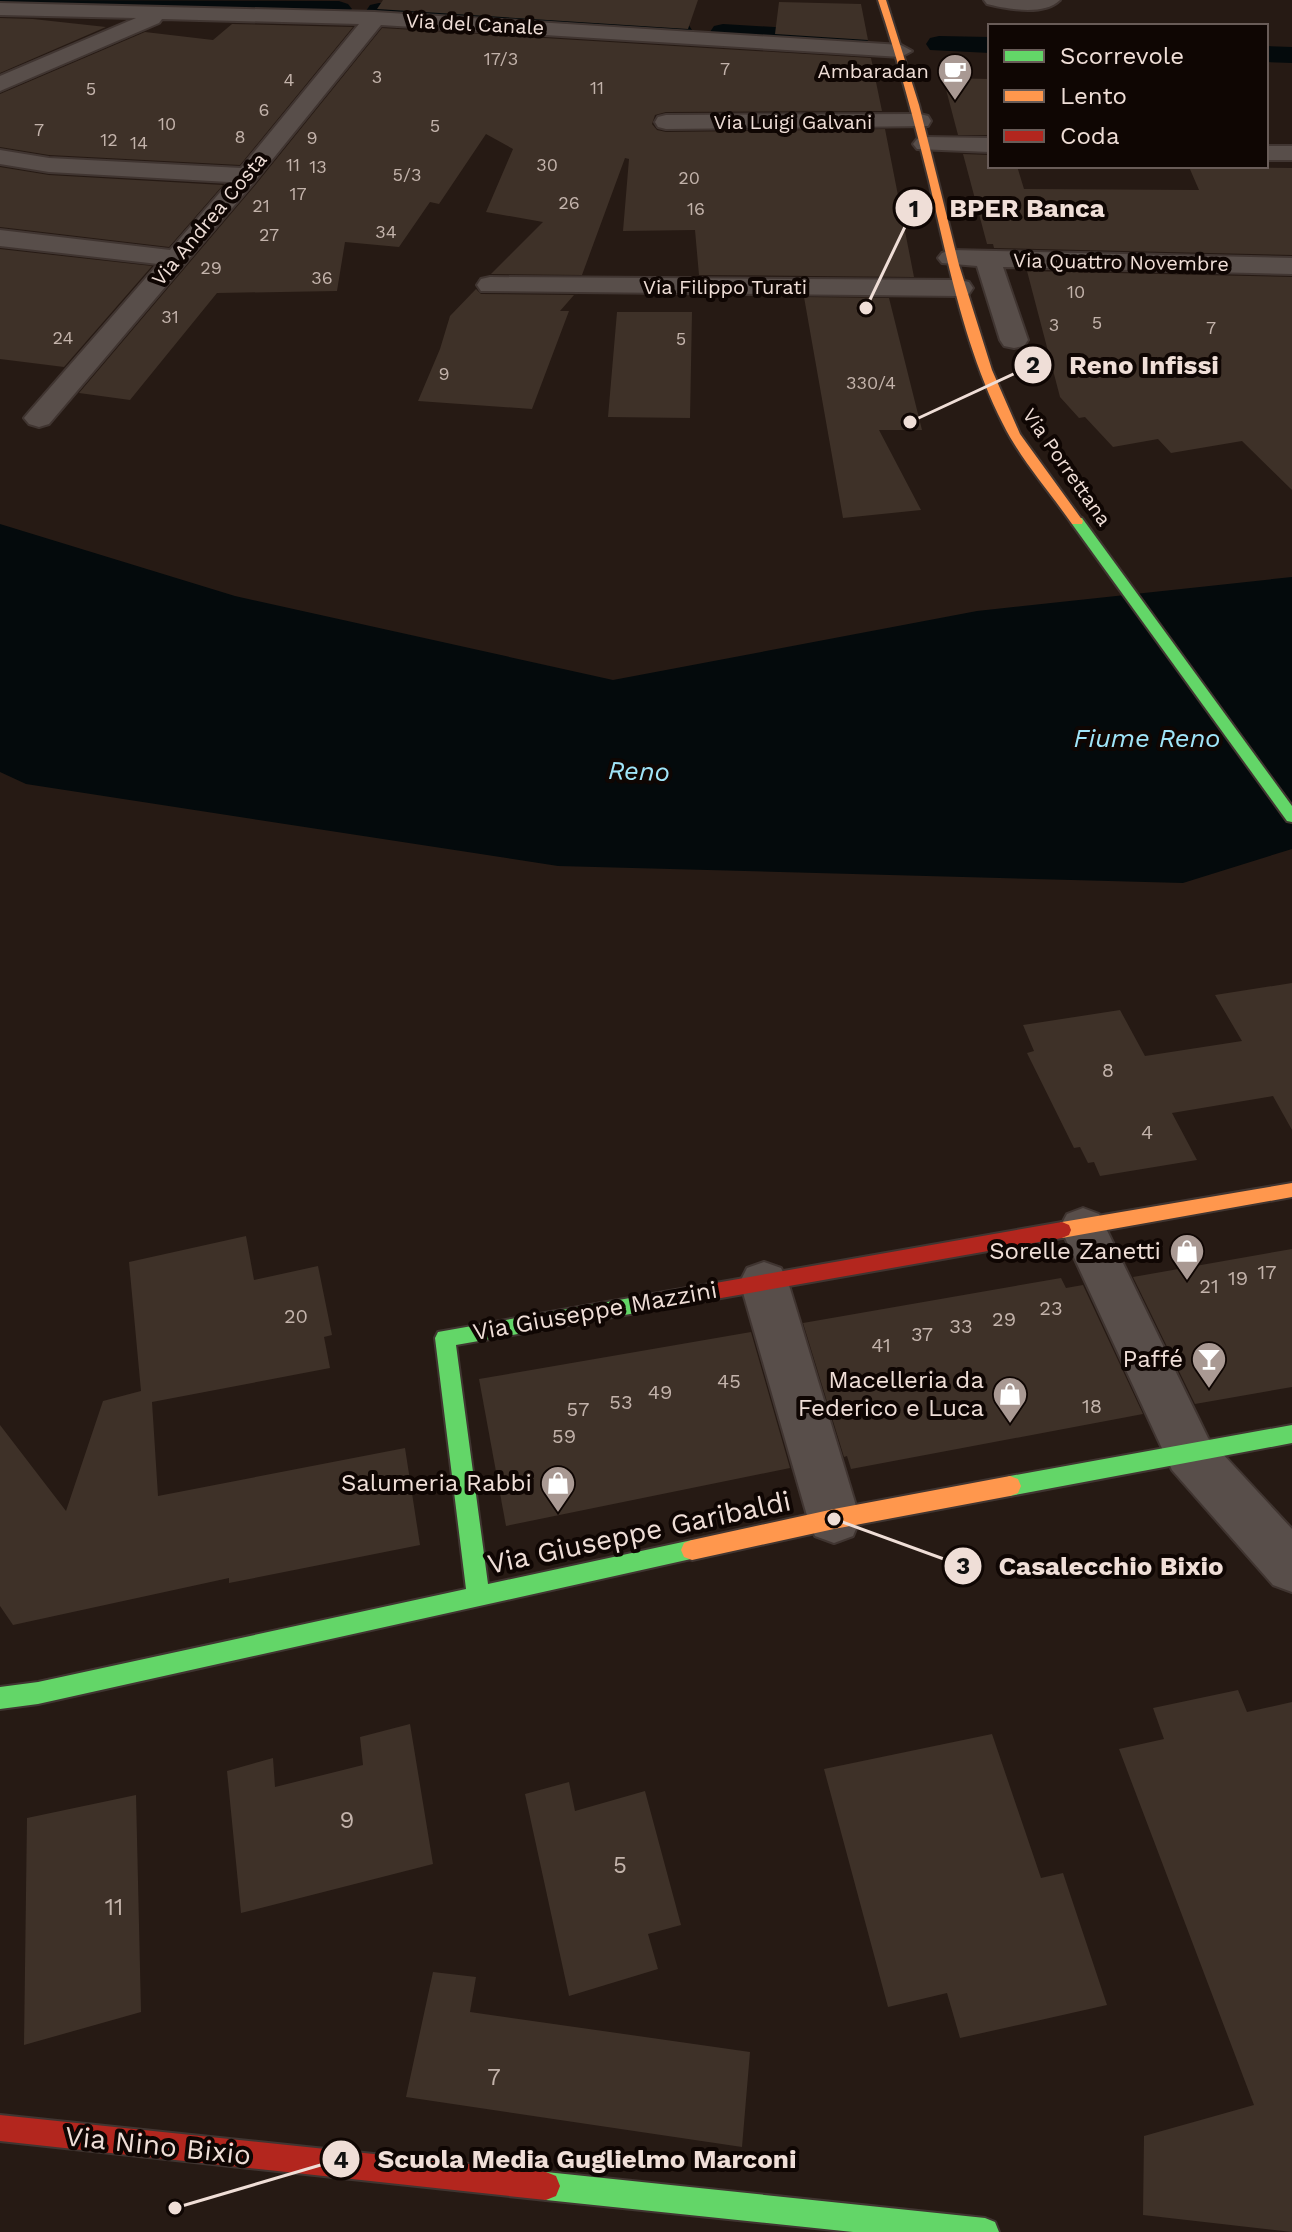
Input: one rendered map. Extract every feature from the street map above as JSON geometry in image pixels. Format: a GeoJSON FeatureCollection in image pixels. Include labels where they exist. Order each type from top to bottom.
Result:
{"type":"FeatureCollection","features":[{"type":"Feature","properties":{"kind":"street","name":"Via Porrettana"},"geometry":{"type":"LineString","coordinates":[[882,0],[901,51],[951,258],[995,398],[1016,436],[1292,817]]}},
{"type":"Feature","properties":{"kind":"street"},"geometry":{"type":"LineString","coordinates":[[994,0],[1018,4],[1050,0]]}},
{"type":"Feature","properties":{"kind":"street","name":"Via del Canale"},"geometry":{"type":"LineString","coordinates":[[0,9],[165,13],[375,11],[703,30],[901,51]]}},
{"type":"Feature","properties":{"kind":"street","name":"Via Andrea Costa"},"geometry":{"type":"LineString","coordinates":[[39,418],[247,176],[375,11]]}},
{"type":"Feature","properties":{"kind":"street"},"geometry":{"type":"LineString","coordinates":[[0,84],[165,13]]}},
{"type":"Feature","properties":{"kind":"street","name":"Via Luigi Galvani"},"geometry":{"type":"LineString","coordinates":[[666,122],[922,133],[988,145]]}},
{"type":"Feature","properties":{"kind":"street"},"geometry":{"type":"LineString","coordinates":[[1268,153],[1292,153]]}},
{"type":"Feature","properties":{"kind":"street"},"geometry":{"type":"LineString","coordinates":[[0,157],[49,165],[247,176]]}},
{"type":"Feature","properties":{"kind":"street"},"geometry":{"type":"LineString","coordinates":[[0,238],[177,258]]}},
{"type":"Feature","properties":{"kind":"street","name":"Via Quattro Novembre"},"geometry":{"type":"LineString","coordinates":[[951,258],[1292,266]]}},
{"type":"Feature","properties":{"kind":"street"},"geometry":{"type":"LineString","coordinates":[[988,259],[1014,340]]}},
{"type":"Feature","properties":{"kind":"street","name":"Via Filippo Turati"},"geometry":{"type":"LineString","coordinates":[[490,285],[960,288]]}},
{"type":"Feature","properties":{"kind":"street","name":"Via Giuseppe Mazzini"},"geometry":{"type":"LineString","coordinates":[[478,1595],[445,1338],[1292,1190]]}},
{"type":"Feature","properties":{"kind":"street"},"geometry":{"type":"LineString","coordinates":[[1083,1227],[1190,1454],[1292,1567]]}},
{"type":"Feature","properties":{"kind":"street"},"geometry":{"type":"LineString","coordinates":[[764,1282],[834,1519]]}},
{"type":"Feature","properties":{"kind":"street","name":"Via Giuseppe Garibaldi"},"geometry":{"type":"LineString","coordinates":[[0,1698],[38,1693],[834,1519],[1292,1434]]}},
{"type":"Feature","properties":{"kind":"street","name":"Via Nino Bixio"},"geometry":{"type":"LineString","coordinates":[[0,2128],[985,2232]]}},
{"type":"Feature","properties":{"kind":"water","name":"Fiume Reno"},"geometry":{"type":"Polygon","coordinates":[[[0,524],[235,596],[613,680],[977,611],[1292,577],[1292,849],[1183,883],[558,866],[26,784],[0,772],[0,524]]]}},
{"type":"Feature","properties":{"kind":"building"},"geometry":{"type":"Polygon","coordinates":[[[383,0],[698,0],[688,29],[377,9],[383,0]]]}},
{"type":"Feature","properties":{"kind":"building"},"geometry":{"type":"Polygon","coordinates":[[[779,2],[861,4],[868,40],[775,34],[779,2]]]}},
{"type":"Feature","properties":{"kind":"building"},"geometry":{"type":"Polygon","coordinates":[[[0,18],[33,19],[106,27],[0,73],[0,18]]]}},
{"type":"Feature","properties":{"kind":"building"},"geometry":{"type":"Polygon","coordinates":[[[232,24],[353,27],[240,165],[49,155],[0,147],[0,94],[145,32],[213,40],[232,24]]]}},
{"type":"Feature","properties":{"kind":"building"},"geometry":{"type":"Polygon","coordinates":[[[382,28],[871,58],[882,111],[666,112],[655,115],[652,124],[657,130],[666,132],[885,129],[914,277],[699,275],[695,230],[623,231],[629,159],[625,158],[582,275],[491,274],[543,222],[486,212],[513,149],[486,134],[439,204],[430,202],[399,247],[345,242],[337,291],[217,293],[130,400],[79,393],[257,183],[382,28]]]}},
{"type":"Feature","properties":{"kind":"building"},"geometry":{"type":"Polygon","coordinates":[[[943,78],[988,79],[988,135],[958,135],[943,78]]]}},
{"type":"Feature","properties":{"kind":"building"},"geometry":{"type":"Polygon","coordinates":[[[963,154],[988,155],[988,168],[1018,168],[1024,189],[1199,190],[1189,168],[1292,168],[1292,255],[994,248],[993,244],[987,244],[963,154]]]}},
{"type":"Feature","properties":{"kind":"building"},"geometry":{"type":"Polygon","coordinates":[[[0,167],[49,175],[223,185],[169,247],[0,227],[0,167]]]}},
{"type":"Feature","properties":{"kind":"building"},"geometry":{"type":"Polygon","coordinates":[[[0,249],[152,266],[64,367],[0,359],[0,249]]]}},
{"type":"Feature","properties":{"kind":"building"},"geometry":{"type":"Polygon","coordinates":[[[1027,271],[1292,277],[1292,490],[1242,441],[1171,453],[1158,439],[1113,447],[1085,417],[1079,418],[1060,397],[1027,271]]]}},
{"type":"Feature","properties":{"kind":"building"},"geometry":{"type":"Polygon","coordinates":[[[476,289],[481,294],[574,295],[560,311],[569,311],[532,409],[418,401],[450,316],[476,289]]]}},
{"type":"Feature","properties":{"kind":"building"},"geometry":{"type":"Polygon","coordinates":[[[804,297],[889,298],[922,430],[879,430],[921,510],[843,518],[804,297]]]}},
{"type":"Feature","properties":{"kind":"building"},"geometry":{"type":"Polygon","coordinates":[[[617,312],[692,312],[690,418],[608,417],[617,312]]]}},
{"type":"Feature","properties":{"kind":"building"},"geometry":{"type":"Polygon","coordinates":[[[1292,983],[1292,1130],[1273,1096],[1172,1113],[1197,1160],[1100,1176],[1094,1162],[1088,1163],[1080,1147],[1074,1148],[1027,1053],[1034,1051],[1023,1025],[1120,1010],[1145,1056],[1242,1041],[1215,995],[1292,983]]]}},
{"type":"Feature","properties":{"kind":"building"},"geometry":{"type":"Polygon","coordinates":[[[246,1236],[254,1280],[318,1266],[332,1335],[324,1337],[330,1368],[152,1402],[158,1496],[405,1448],[420,1545],[229,1583],[229,1578],[13,1625],[0,1606],[0,1425],[66,1511],[103,1401],[141,1391],[129,1262],[246,1236]]]}},
{"type":"Feature","properties":{"kind":"building"},"geometry":{"type":"Polygon","coordinates":[[[1292,1249],[1292,1387],[1195,1404],[1133,1277],[1292,1249]]]}},
{"type":"Feature","properties":{"kind":"building"},"geometry":{"type":"Polygon","coordinates":[[[1061,1278],[1066,1288],[1083,1285],[1143,1414],[851,1469],[847,1456],[844,1457],[803,1323],[1061,1278]]]}},
{"type":"Feature","properties":{"kind":"building"},"geometry":{"type":"Polygon","coordinates":[[[751,1332],[790,1468],[506,1526],[479,1379],[751,1332]]]}},
{"type":"Feature","properties":{"kind":"building"},"geometry":{"type":"Polygon","coordinates":[[[1238,1690],[1247,1712],[1292,1702],[1292,2232],[1143,2215],[1144,2136],[1254,2105],[1119,1749],[1164,1739],[1153,1708],[1238,1690]]]}},
{"type":"Feature","properties":{"kind":"building"},"geometry":{"type":"Polygon","coordinates":[[[410,1724],[433,1864],[241,1913],[227,1771],[273,1758],[275,1787],[363,1765],[360,1737],[410,1724]]]}},
{"type":"Feature","properties":{"kind":"building"},"geometry":{"type":"Polygon","coordinates":[[[992,1734],[1041,1878],[1063,1873],[1107,2005],[960,2038],[947,1993],[888,2007],[824,1769],[992,1734]]]}},
{"type":"Feature","properties":{"kind":"building"},"geometry":{"type":"Polygon","coordinates":[[[569,1782],[575,1811],[645,1791],[681,1925],[648,1934],[658,1969],[569,1996],[525,1794],[569,1782]]]}},
{"type":"Feature","properties":{"kind":"building"},"geometry":{"type":"Polygon","coordinates":[[[136,1795],[141,2012],[24,2045],[27,1818],[136,1795]]]}},
{"type":"Feature","properties":{"kind":"building"},"geometry":{"type":"Polygon","coordinates":[[[433,1972],[476,1977],[470,2012],[750,2052],[742,2147],[406,2097],[433,1972]]]}},
{"type":"Feature","properties":{"kind":"waterway"},"geometry":{"type":"LineString","coordinates":[[0,1],[339,9]]}},
{"type":"Feature","properties":{"kind":"waterway"},"geometry":{"type":"LineString","coordinates":[[379,11],[679,30]]}},
{"type":"Feature","properties":{"kind":"waterway"},"geometry":{"type":"LineString","coordinates":[[723,32],[855,40]]}},
{"type":"Feature","properties":{"kind":"waterway"},"geometry":{"type":"LineString","coordinates":[[939,44],[988,45]]}},
{"type":"Feature","properties":{"kind":"waterway"},"geometry":{"type":"LineString","coordinates":[[1268,54],[1292,55]]}},
{"type":"Feature","properties":{"kind":"traffic: fast"},"geometry":{"type":"LineString","coordinates":[[1077,521],[1292,817]]}},
{"type":"Feature","properties":{"kind":"traffic: fast"},"geometry":{"type":"LineString","coordinates":[[478,1595],[445,1338],[647,1303]]}},
{"type":"Feature","properties":{"kind":"traffic: fast"},"geometry":{"type":"LineString","coordinates":[[1010,1486],[1292,1434]]}},
{"type":"Feature","properties":{"kind":"traffic: fast"},"geometry":{"type":"LineString","coordinates":[[0,1698],[38,1693],[692,1550]]}},
{"type":"Feature","properties":{"kind":"traffic: fast"},"geometry":{"type":"LineString","coordinates":[[546,2186],[985,2232]]}},
{"type":"Feature","properties":{"kind":"traffic: slow"},"geometry":{"type":"LineString","coordinates":[[882,0],[915,105],[954,265],[986,370],[1014,434],[1077,521]]}},
{"type":"Feature","properties":{"kind":"traffic: slow"},"geometry":{"type":"LineString","coordinates":[[1062,1230],[1292,1190]]}},
{"type":"Feature","properties":{"kind":"traffic: slow"},"geometry":{"type":"LineString","coordinates":[[692,1550],[1010,1486]]}},
{"type":"Feature","properties":{"kind":"traffic: jam"},"geometry":{"type":"LineString","coordinates":[[647,1303],[1062,1230]]}},
{"type":"Feature","properties":{"kind":"traffic: jam"},"geometry":{"type":"LineString","coordinates":[[0,2128],[546,2186]]}},
{"type":"Feature","properties":{"kind":"place","name":"Ambaradan"},"geometry":{"type":"Point","coordinates":[955,102]}},
{"type":"Feature","properties":{"kind":"place","name":"BPER Banca"},"geometry":{"type":"Point","coordinates":[866,308]}},
{"type":"Feature","properties":{"kind":"place","name":"Reno Infissi"},"geometry":{"type":"Point","coordinates":[910,422]}},
{"type":"Feature","properties":{"kind":"place","name":"Sorelle Zanetti"},"geometry":{"type":"Point","coordinates":[1187,1282]}},
{"type":"Feature","properties":{"kind":"place","name":"Paffé"},"geometry":{"type":"Point","coordinates":[1209,1390]}},
{"type":"Feature","properties":{"kind":"place","name":"Macelleria da Federico e Luca"},"geometry":{"type":"Point","coordinates":[1010,1425]}},
{"type":"Feature","properties":{"kind":"place","name":"Salumeria Rabbi"},"geometry":{"type":"Point","coordinates":[558,1514]}},
{"type":"Feature","properties":{"kind":"place","name":"Casalecchio Bixio"},"geometry":{"type":"Point","coordinates":[834,1519]}},
{"type":"Feature","properties":{"kind":"place","name":"Scuola Media Guglielmo Marconi"},"geometry":{"type":"Point","coordinates":[175,2208]}},
{"type":"Feature","properties":{"kind":"water label","name":"Reno"},"geometry":{"type":"Point","coordinates":[639,771]}}]}
